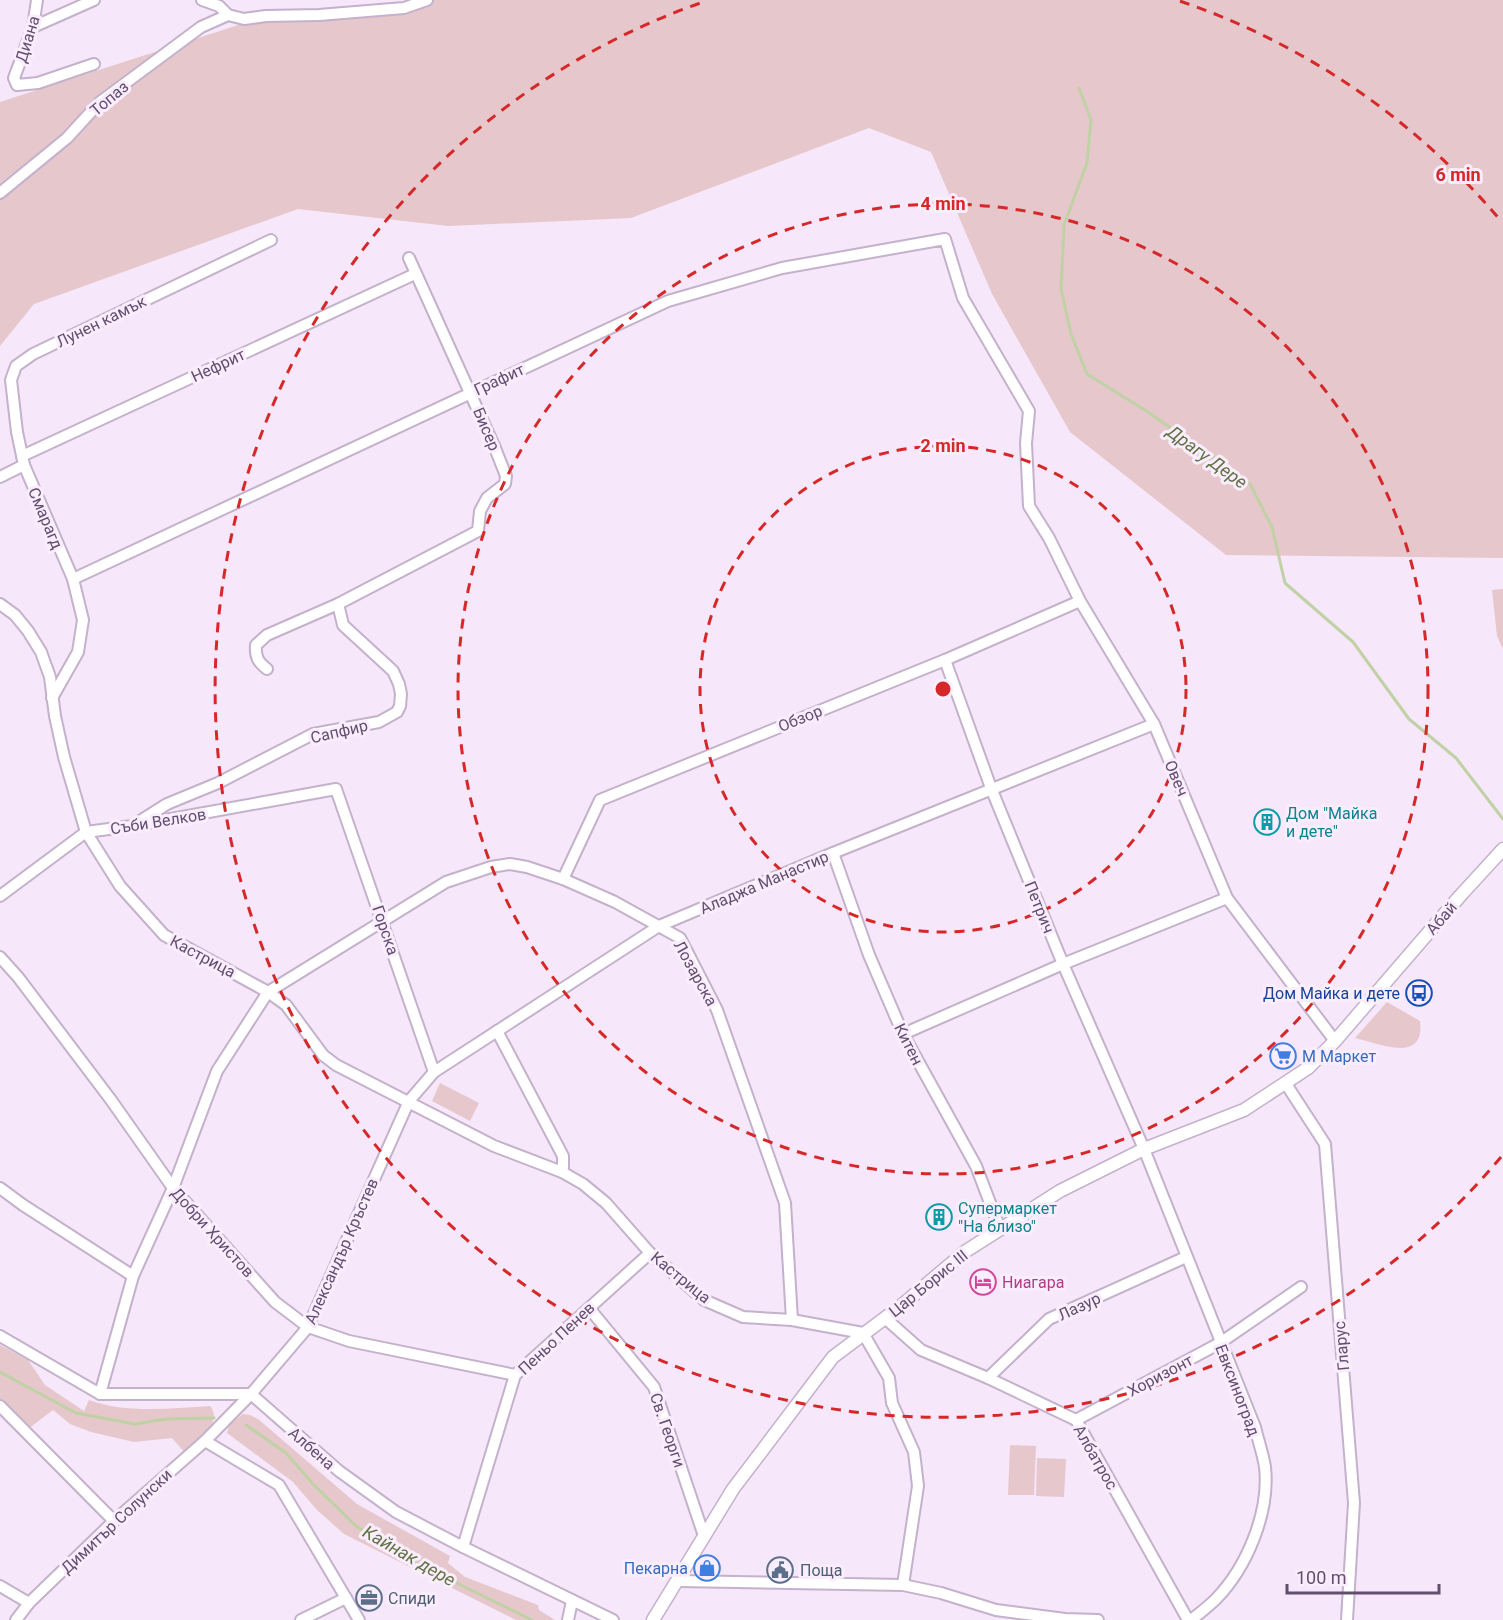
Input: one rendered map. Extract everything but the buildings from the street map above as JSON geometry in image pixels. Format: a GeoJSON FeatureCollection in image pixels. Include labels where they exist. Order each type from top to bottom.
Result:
{"type":"FeatureCollection","features":[{"type":"Feature","properties":{"kind":"street","name":"Диана"},"geometry":{"type":"LineString","coordinates":[[37,0],[33,27],[14,78],[17,85],[38,83],[94,64]]}},
{"type":"Feature","properties":{"kind":"street"},"geometry":{"type":"LineString","coordinates":[[33,27],[94,0]]}},
{"type":"Feature","properties":{"kind":"street"},"geometry":{"type":"LineString","coordinates":[[202,0],[219,6],[228,15],[244,19],[404,8],[426,0]]}},
{"type":"Feature","properties":{"kind":"street"},"geometry":{"type":"LineString","coordinates":[[348,0],[352,12]]}},
{"type":"Feature","properties":{"kind":"street","name":"Топаз"},"geometry":{"type":"LineString","coordinates":[[0,193],[67,138],[100,102],[201,27],[228,15]]}},
{"type":"Feature","properties":{"kind":"street","name":"Графит"},"geometry":{"type":"LineString","coordinates":[[73,579],[668,301],[782,268],[945,239],[963,298],[1029,411],[1026,443],[1029,506]]}},
{"type":"Feature","properties":{"kind":"street","name":"Лунен камък"},"geometry":{"type":"LineString","coordinates":[[23,461],[11,380],[16,366],[33,354],[271,240]]}},
{"type":"Feature","properties":{"kind":"street","name":"Бисер"},"geometry":{"type":"LineString","coordinates":[[338,604],[478,531],[480,511],[487,498],[505,484],[506,476],[471,392],[409,258]]}},
{"type":"Feature","properties":{"kind":"street","name":"Нефрит"},"geometry":{"type":"LineString","coordinates":[[0,477],[23,461],[415,274]]}},
{"type":"Feature","properties":{"kind":"street","name":"Смарагд"},"geometry":{"type":"LineString","coordinates":[[23,461],[73,579],[83,620],[78,652],[52,698]]}},
{"type":"Feature","properties":{"kind":"street","name":"Овеч"},"geometry":{"type":"LineString","coordinates":[[1029,506],[1049,538],[1080,601],[1154,724],[1227,898],[1335,1041]]}},
{"type":"Feature","properties":{"kind":"street","name":"Обзор"},"geometry":{"type":"LineString","coordinates":[[564,879],[600,800],[945,660],[1080,601]]}},
{"type":"Feature","properties":{"kind":"street","name":"Кастрица"},"geometry":{"type":"LineString","coordinates":[[0,604],[15,615],[41,652],[50,677],[64,757],[86,832],[120,886],[164,935],[268,992],[285,1005],[323,1055],[336,1065],[494,1146],[562,1172],[583,1184],[606,1203],[650,1253],[704,1300],[743,1317],[792,1320],[863,1333]]}},
{"type":"Feature","properties":{"kind":"street"},"geometry":{"type":"LineString","coordinates":[[267,669],[258,662],[255,652],[256,645],[267,635],[338,604]]}},
{"type":"Feature","properties":{"kind":"street","name":"Сапфир"},"geometry":{"type":"LineString","coordinates":[[132,826],[167,804],[218,783],[313,734],[379,722],[397,712],[401,694],[393,672],[343,625],[338,604]]}},
{"type":"Feature","properties":{"kind":"street","name":"Петрич"},"geometry":{"type":"LineString","coordinates":[[945,660],[991,788],[1063,964],[1144,1149]]}},
{"type":"Feature","properties":{"kind":"street","name":"Аладжа Манастир"},"geometry":{"type":"LineString","coordinates":[[409,1101],[434,1072],[659,926],[991,788],[1154,724]]}},
{"type":"Feature","properties":{"kind":"street","name":"Съби Велков"},"geometry":{"type":"LineString","coordinates":[[0,896],[86,832],[132,826],[336,789]]}},
{"type":"Feature","properties":{"kind":"street","name":"Горска"},"geometry":{"type":"LineString","coordinates":[[336,789],[434,1072]]}},
{"type":"Feature","properties":{"kind":"street","name":"Абай"},"geometry":{"type":"LineString","coordinates":[[1381,988],[1503,849]]}},
{"type":"Feature","properties":{"kind":"street","name":"Китен"},"geometry":{"type":"LineString","coordinates":[[833,853],[869,955],[903,1034],[976,1166],[1000,1229]]}},
{"type":"Feature","properties":{"kind":"street","name":"Лозарска"},"geometry":{"type":"LineString","coordinates":[[268,992],[447,882],[491,867],[510,864],[564,879],[615,902],[680,938],[717,1010],[785,1203],[792,1320]]}},
{"type":"Feature","properties":{"kind":"street"},"geometry":{"type":"LineString","coordinates":[[903,1034],[1063,964],[1227,898]]}},
{"type":"Feature","properties":{"kind":"street","name":"Добри Христов"},"geometry":{"type":"LineString","coordinates":[[0,957],[18,977],[111,1100],[173,1188],[275,1302],[308,1327],[349,1341],[515,1375]]}},
{"type":"Feature","properties":{"kind":"street","name":"Цар Борис III"},"geometry":{"type":"LineString","coordinates":[[653,1620],[733,1489],[833,1357],[885,1318],[966,1251],[1060,1191],[1144,1149],[1244,1110],[1286,1084],[1308,1068],[1335,1041],[1381,988]]}},
{"type":"Feature","properties":{"kind":"street"},"geometry":{"type":"LineString","coordinates":[[100,1394],[133,1276],[173,1188],[217,1071],[268,992]]}},
{"type":"Feature","properties":{"kind":"street"},"geometry":{"type":"LineString","coordinates":[[498,1031],[563,1156],[562,1172]]}},
{"type":"Feature","properties":{"kind":"street","name":"Гларус"},"geometry":{"type":"LineString","coordinates":[[1286,1084],[1325,1144],[1354,1503],[1347,1620]]}},
{"type":"Feature","properties":{"kind":"street","name":"Александър Кръстев"},"geometry":{"type":"LineString","coordinates":[[205,1441],[251,1394],[308,1327],[409,1101]]}},
{"type":"Feature","properties":{"kind":"street","name":"Евксиноград"},"geometry":{"type":"LineString","coordinates":[[1144,1149],[1255,1427],[1265,1467],[1265,1492],[1253,1544],[1217,1598],[1190,1620]]}},
{"type":"Feature","properties":{"kind":"street"},"geometry":{"type":"LineString","coordinates":[[0,1188],[22,1205],[133,1276]]}},
{"type":"Feature","properties":{"kind":"street","name":"Пеньо Пенев"},"geometry":{"type":"LineString","coordinates":[[463,1547],[515,1375],[650,1253]]}},
{"type":"Feature","properties":{"kind":"street","name":"Лазур"},"geometry":{"type":"LineString","coordinates":[[988,1378],[1049,1319],[1186,1257]]}},
{"type":"Feature","properties":{"kind":"street","name":"Хоризонт"},"geometry":{"type":"LineString","coordinates":[[1077,1420],[1220,1343],[1301,1287]]}},
{"type":"Feature","properties":{"kind":"street","name":"Св. Георги"},"geometry":{"type":"LineString","coordinates":[[589,1308],[654,1387],[704,1536]]}},
{"type":"Feature","properties":{"kind":"street","name":"Албатрос"},"geometry":{"type":"LineString","coordinates":[[885,1318],[921,1350],[988,1378],[1077,1420],[1190,1620]]}},
{"type":"Feature","properties":{"kind":"street"},"geometry":{"type":"LineString","coordinates":[[863,1333],[889,1378],[892,1403],[914,1452],[918,1486],[903,1585]]}},
{"type":"Feature","properties":{"kind":"street"},"geometry":{"type":"LineString","coordinates":[[0,1336],[100,1394],[251,1394]]}},
{"type":"Feature","properties":{"kind":"street","name":"Албена"},"geometry":{"type":"LineString","coordinates":[[251,1394],[339,1471],[396,1512],[613,1620]]}},
{"type":"Feature","properties":{"kind":"street"},"geometry":{"type":"LineString","coordinates":[[0,1406],[114,1521]]}},
{"type":"Feature","properties":{"kind":"street"},"geometry":{"type":"LineString","coordinates":[[205,1441],[279,1485],[359,1620]]}},
{"type":"Feature","properties":{"kind":"street","name":"Димитър Солунски"},"geometry":{"type":"LineString","coordinates":[[16,1620],[29,1603],[114,1521],[205,1441]]}},
{"type":"Feature","properties":{"kind":"street"},"geometry":{"type":"LineString","coordinates":[[678,1581],[903,1585],[941,1593],[998,1615],[1098,1620]]}},
{"type":"Feature","properties":{"kind":"street"},"geometry":{"type":"LineString","coordinates":[[0,1586],[29,1603]]}},
{"type":"Feature","properties":{"kind":"street"},"geometry":{"type":"LineString","coordinates":[[301,1620],[346,1598]]}},
{"type":"Feature","properties":{"kind":"street"},"geometry":{"type":"LineString","coordinates":[[568,1620],[572,1601]]}},
{"type":"Feature","properties":{"kind":"shaded area"},"geometry":{"type":"Polygon","coordinates":[[[427,0],[1503,0],[1503,558],[1226,555],[1070,432],[992,294],[931,152],[869,128],[631,218],[448,226],[298,209],[34,304],[0,346],[0,102],[266,16],[404,8],[427,0]]]}},
{"type":"Feature","properties":{"kind":"shaded area"},"geometry":{"type":"Polygon","coordinates":[[[1503,589],[1503,649],[1497,636],[1492,590],[1503,589]]]}},
{"type":"Feature","properties":{"kind":"shaded area"},"geometry":{"type":"Polygon","coordinates":[[[1387,1002],[1420,1021],[1420,1034],[1415,1043],[1408,1047],[1388,1047],[1355,1038],[1387,1002]]]}},
{"type":"Feature","properties":{"kind":"shaded area"},"geometry":{"type":"Polygon","coordinates":[[[440,1083],[479,1103],[470,1121],[432,1101],[440,1083]]]}},
{"type":"Feature","properties":{"kind":"shaded area"},"geometry":{"type":"Polygon","coordinates":[[[0,1345],[28,1360],[45,1385],[84,1411],[89,1400],[133,1409],[210,1406],[214,1419],[207,1432],[186,1454],[172,1438],[134,1442],[91,1432],[70,1424],[53,1410],[28,1429],[0,1401],[0,1345]]]}},
{"type":"Feature","properties":{"kind":"shaded area"},"geometry":{"type":"Polygon","coordinates":[[[243,1414],[258,1419],[357,1504],[450,1556],[448,1563],[465,1577],[538,1605],[539,1610],[555,1620],[516,1620],[344,1534],[317,1510],[293,1482],[227,1433],[229,1425],[243,1414]]]}},
{"type":"Feature","properties":{"kind":"shaded area"},"geometry":{"type":"Polygon","coordinates":[[[1010,1445],[1036,1446],[1034,1495],[1008,1495],[1010,1445]]]}},
{"type":"Feature","properties":{"kind":"shaded area"},"geometry":{"type":"Polygon","coordinates":[[[1037,1458],[1066,1459],[1064,1497],[1036,1496],[1037,1458]]]}},
{"type":"Feature","properties":{"kind":"waterway","name":"Драгу Дере"},"geometry":{"type":"LineString","coordinates":[[1079,88],[1091,120],[1087,163],[1064,225],[1061,289],[1071,334],[1087,374],[1148,412],[1250,484],[1272,527],[1285,583],[1353,642],[1409,719],[1456,758],[1503,819]]}},
{"type":"Feature","properties":{"kind":"waterway","name":"Кайнак дере"},"geometry":{"type":"LineString","coordinates":[[0,1372],[76,1413],[135,1424],[166,1419],[214,1418]]}},
{"type":"Feature","properties":{"kind":"waterway","name":"Кайнак дере"},"geometry":{"type":"LineString","coordinates":[[246,1425],[286,1453],[313,1484],[356,1526],[410,1560],[532,1620]]}},
{"type":"Feature","properties":{"kind":"place","name":"Дом \"Майка и дете\""},"geometry":{"type":"Point","coordinates":[1267,822]}},
{"type":"Feature","properties":{"kind":"place","name":"Дом Майка и дете"},"geometry":{"type":"Point","coordinates":[1419,993]}},
{"type":"Feature","properties":{"kind":"place","name":"М Маркет"},"geometry":{"type":"Point","coordinates":[1283,1056]}},
{"type":"Feature","properties":{"kind":"place","name":"Супермаркет \"На близо\""},"geometry":{"type":"Point","coordinates":[939,1217]}},
{"type":"Feature","properties":{"kind":"place","name":"Ниагара"},"geometry":{"type":"Point","coordinates":[983,1282]}},
{"type":"Feature","properties":{"kind":"place","name":"Пекарна"},"geometry":{"type":"Point","coordinates":[707,1568]}},
{"type":"Feature","properties":{"kind":"place","name":"Поща"},"geometry":{"type":"Point","coordinates":[780,1570]}},
{"type":"Feature","properties":{"kind":"place","name":"Спиди"},"geometry":{"type":"Point","coordinates":[369,1598]}}]}
